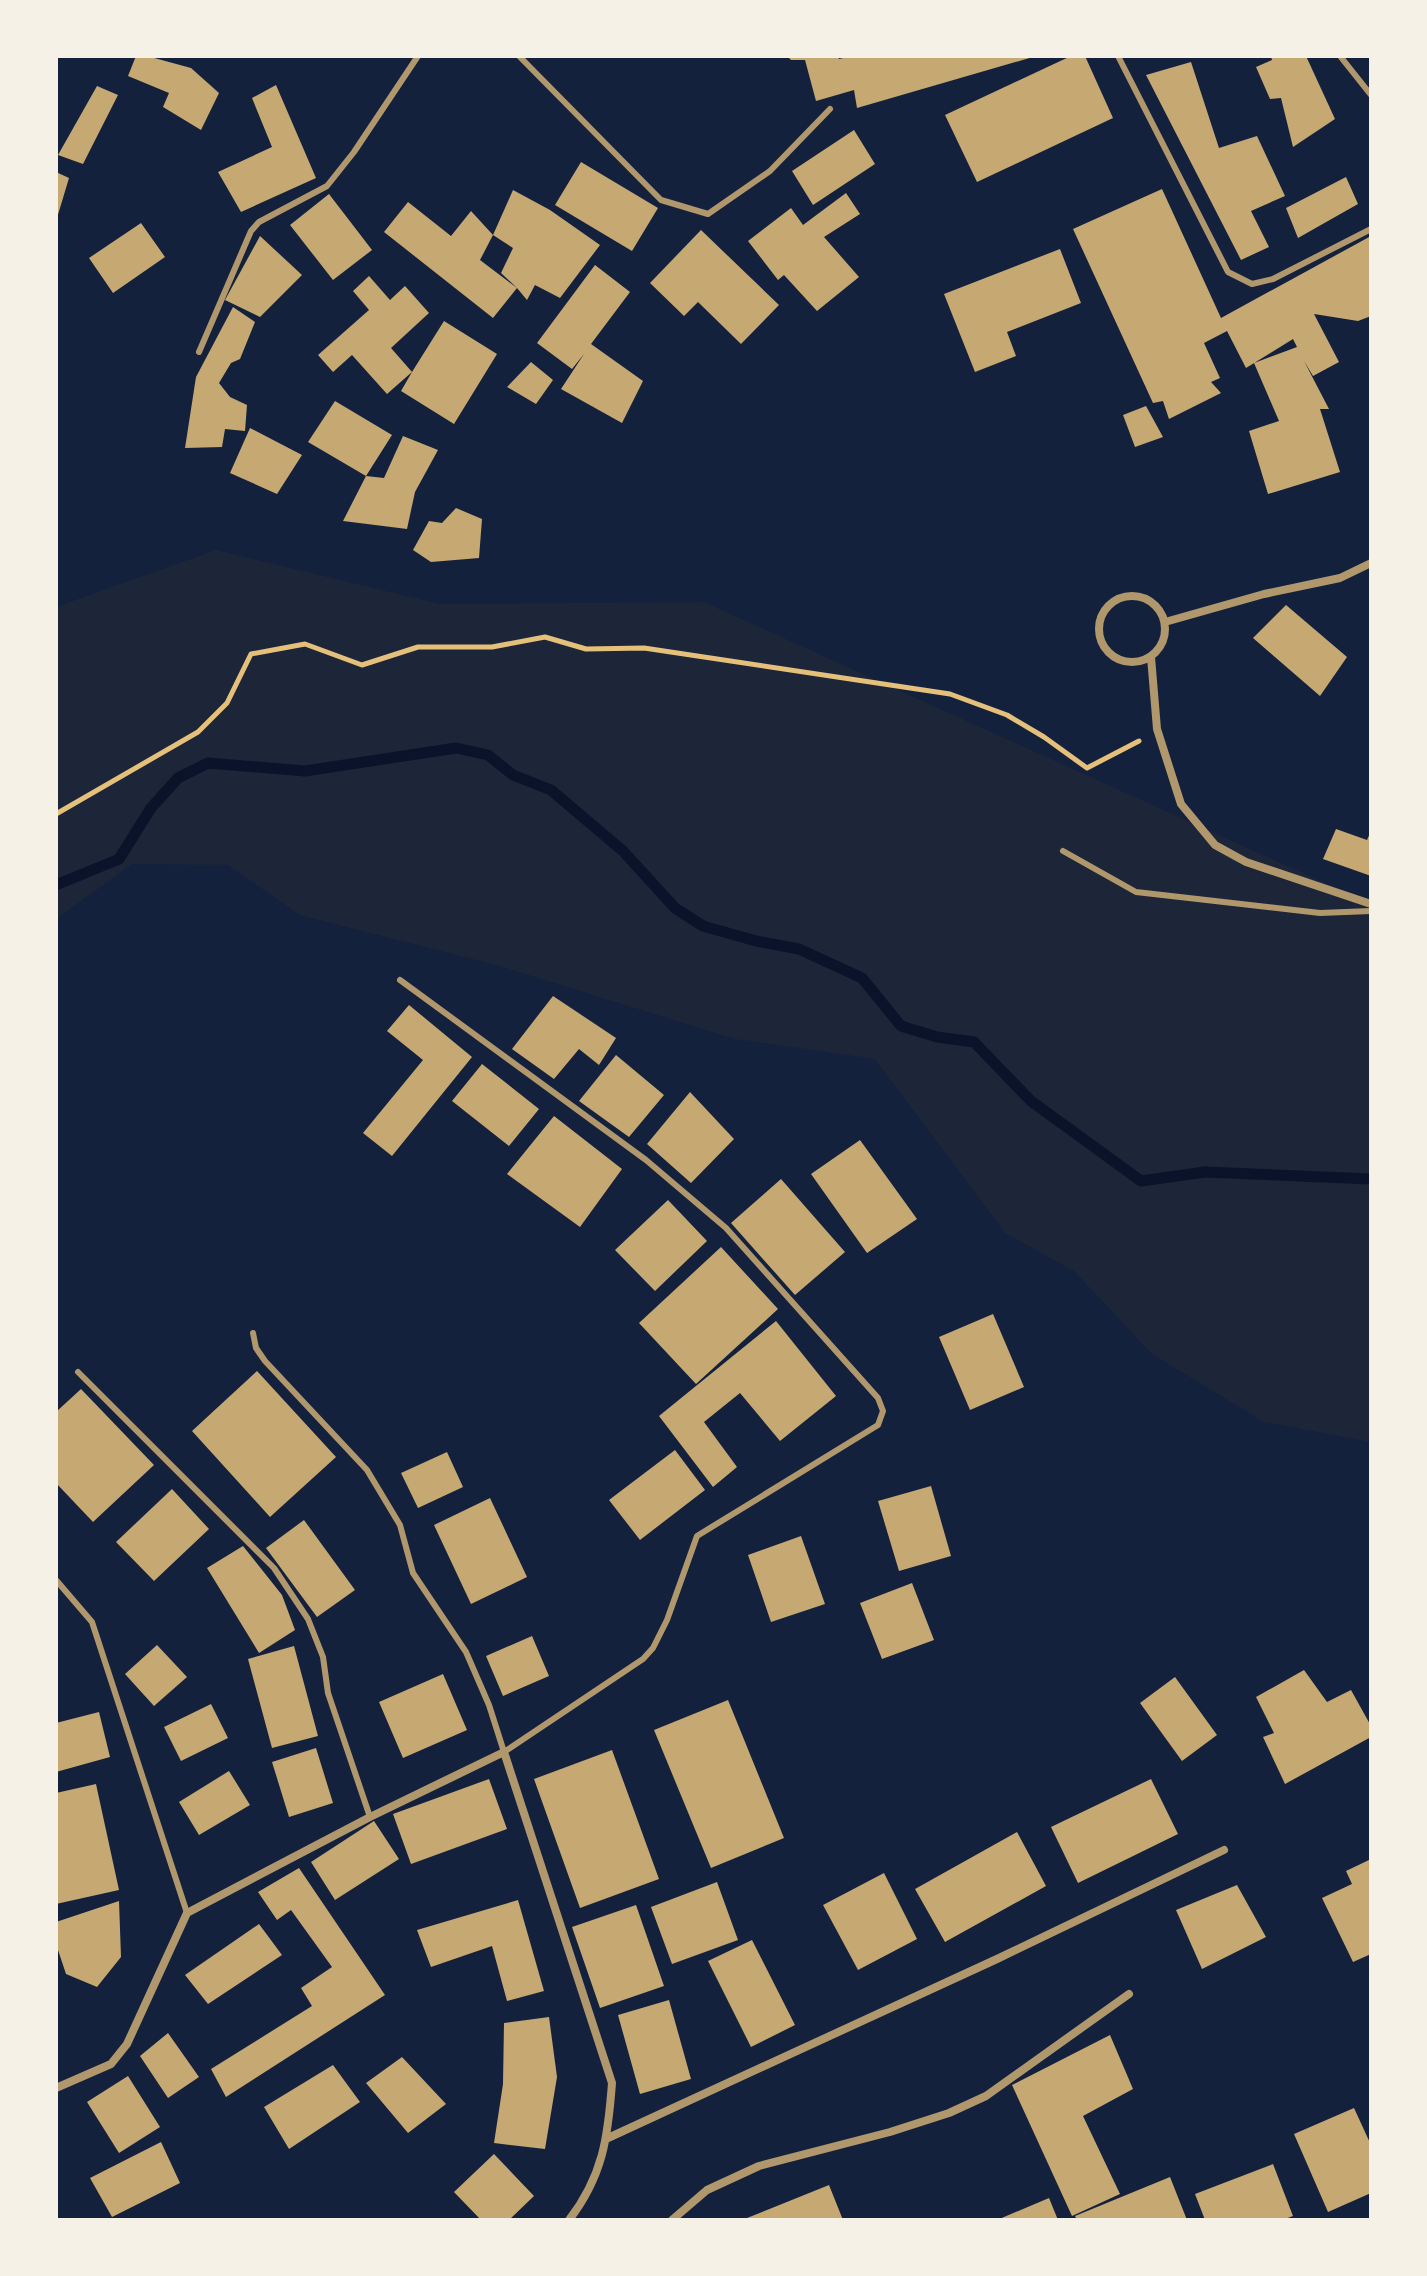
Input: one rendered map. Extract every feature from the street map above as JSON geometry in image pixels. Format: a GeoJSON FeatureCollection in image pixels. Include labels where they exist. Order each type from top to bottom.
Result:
{"type":"FeatureCollection","features":[{"type":"Feature","properties":{"kind":"street"},"geometry":{"type":"LineString","coordinates":[[1165,622],[1264,594],[1340,578],[1371,563]]}},
{"type":"Feature","properties":{"kind":"street"},"geometry":{"type":"LineString","coordinates":[[1125,596],[1138,596],[1151,601],[1160,610],[1165,622],[1165,635],[1161,648],[1151,657],[1126,663],[1104,648],[1099,636],[1099,623],[1104,611],[1113,602],[1125,596]]}},
{"type":"Feature","properties":{"kind":"street"},"geometry":{"type":"LineString","coordinates":[[1151,657],[1157,729],[1181,804],[1215,845],[1246,862],[1371,904]]}},
{"type":"Feature","properties":{"kind":"street"},"geometry":{"type":"LineString","coordinates":[[56,2088],[111,2064],[127,2044],[187,1913],[370,1817],[504,1752],[612,2083],[608,2138],[602,2160],[585,2199],[569,2220]]}},
{"type":"Feature","properties":{"kind":"street"},"geometry":{"type":"LineString","coordinates":[[608,2138],[997,1959],[1224,1850]]}},
{"type":"Feature","properties":{"kind":"street"},"geometry":{"type":"LineString","coordinates":[[672,2220],[707,2190],[759,2166],[890,2132],[949,2113],[986,2096],[1129,1994]]}},
{"type":"Feature","properties":{"kind":"lane"},"geometry":{"type":"LineString","coordinates":[[199,352],[251,231],[259,222],[327,186],[354,152],[418,56]]}},
{"type":"Feature","properties":{"kind":"lane"},"geometry":{"type":"LineString","coordinates":[[519,56],[661,200],[708,214],[770,171],[830,109]]}},
{"type":"Feature","properties":{"kind":"lane"},"geometry":{"type":"LineString","coordinates":[[1118,56],[1228,272],[1252,284],[1273,279],[1371,229]]}},
{"type":"Feature","properties":{"kind":"lane"},"geometry":{"type":"LineString","coordinates":[[1340,56],[1371,95]]}},
{"type":"Feature","properties":{"kind":"lane"},"geometry":{"type":"LineString","coordinates":[[1063,851],[1136,892],[1320,913],[1371,911]]}},
{"type":"Feature","properties":{"kind":"lane"},"geometry":{"type":"LineString","coordinates":[[253,1333],[256,1348],[265,1361],[367,1470],[400,1525],[413,1573],[466,1652],[489,1705],[504,1752],[643,1659],[653,1648],[667,1620],[697,1536],[878,1425],[883,1411],[878,1398],[726,1228],[646,1160],[400,980]]}},
{"type":"Feature","properties":{"kind":"lane"},"geometry":{"type":"LineString","coordinates":[[78,1372],[274,1568],[308,1619],[323,1657],[328,1693],[370,1817]]}},
{"type":"Feature","properties":{"kind":"lane"},"geometry":{"type":"LineString","coordinates":[[56,1580],[92,1622],[187,1913]]}},
{"type":"Feature","properties":{"kind":"path"},"geometry":{"type":"LineString","coordinates":[[56,814],[198,732],[227,703],[251,654],[305,644],[362,665],[418,647],[492,647],[545,637],[586,649],[644,648],[950,694],[1007,715],[1087,768],[1137,742]]}},
{"type":"Feature","properties":{"kind":"shaded area"},"geometry":{"type":"Polygon","coordinates":[[[216,550],[439,604],[704,602],[1371,904],[1371,1442],[1264,1422],[1152,1354],[1074,1271],[1005,1233],[875,1059],[735,1039],[500,966],[300,915],[228,865],[132,864],[56,919],[56,607],[216,550]]]}},
{"type":"Feature","properties":{"kind":"building"},"geometry":{"type":"Polygon","coordinates":[[[136,56],[191,68],[219,93],[201,130],[163,107],[169,93],[128,76],[136,56]]]}},
{"type":"Feature","properties":{"kind":"building"},"geometry":{"type":"Polygon","coordinates":[[[787,56],[838,56],[839,59],[852,56],[1033,57],[857,108],[854,90],[816,101],[805,60],[791,60],[787,56]]]}},
{"type":"Feature","properties":{"kind":"building"},"geometry":{"type":"Polygon","coordinates":[[[1071,56],[1085,56],[1113,118],[977,182],[945,115],[1071,56]]]}},
{"type":"Feature","properties":{"kind":"building"},"geometry":{"type":"Polygon","coordinates":[[[1271,56],[1306,56],[1335,119],[1293,147],[1281,98],[1270,99],[1256,67],[1272,60],[1271,56]]]}},
{"type":"Feature","properties":{"kind":"building"},"geometry":{"type":"Polygon","coordinates":[[[1191,62],[1219,148],[1257,136],[1285,196],[1251,211],[1269,247],[1241,260],[1146,75],[1191,62]]]}},
{"type":"Feature","properties":{"kind":"building"},"geometry":{"type":"Polygon","coordinates":[[[276,85],[316,178],[241,212],[218,172],[272,147],[252,98],[276,85]]]}},
{"type":"Feature","properties":{"kind":"building"},"geometry":{"type":"Polygon","coordinates":[[[97,86],[118,95],[83,164],[58,155],[97,86]]]}},
{"type":"Feature","properties":{"kind":"building"},"geometry":{"type":"Polygon","coordinates":[[[854,130],[875,164],[813,205],[792,171],[854,130]]]}},
{"type":"Feature","properties":{"kind":"building"},"geometry":{"type":"Polygon","coordinates":[[[581,162],[658,208],[632,251],[555,205],[581,162]]]}},
{"type":"Feature","properties":{"kind":"building"},"geometry":{"type":"Polygon","coordinates":[[[56,172],[69,178],[57,218],[56,218],[56,172]]]}},
{"type":"Feature","properties":{"kind":"building"},"geometry":{"type":"Polygon","coordinates":[[[1346,177],[1358,204],[1298,238],[1286,208],[1346,177]]]}},
{"type":"Feature","properties":{"kind":"building"},"geometry":{"type":"Polygon","coordinates":[[[1162,189],[1221,318],[1371,236],[1371,316],[1358,321],[1314,314],[1339,362],[1313,376],[1304,361],[1329,409],[1320,409],[1340,472],[1268,494],[1249,431],[1279,421],[1254,363],[1246,368],[1227,331],[1204,343],[1220,378],[1211,382],[1221,393],[1169,419],[1163,401],[1153,403],[1073,229],[1162,189]],[[1293,339],[1254,363],[1297,347],[1293,339]]]}},
{"type":"Feature","properties":{"kind":"building"},"geometry":{"type":"Polygon","coordinates":[[[513,190],[550,210],[600,245],[560,298],[535,285],[527,300],[501,273],[513,248],[493,235],[513,190]]]}},
{"type":"Feature","properties":{"kind":"building"},"geometry":{"type":"Polygon","coordinates":[[[846,193],[860,214],[824,237],[859,277],[817,311],[784,275],[778,280],[748,241],[791,208],[803,225],[846,193]]]}},
{"type":"Feature","properties":{"kind":"building"},"geometry":{"type":"Polygon","coordinates":[[[329,194],[372,250],[333,280],[290,225],[329,194]]]}},
{"type":"Feature","properties":{"kind":"building"},"geometry":{"type":"Polygon","coordinates":[[[408,202],[451,236],[471,211],[493,235],[480,260],[517,288],[493,318],[384,232],[408,202]]]}},
{"type":"Feature","properties":{"kind":"building"},"geometry":{"type":"Polygon","coordinates":[[[141,223],[165,257],[113,293],[89,258],[141,223]]]}},
{"type":"Feature","properties":{"kind":"building"},"geometry":{"type":"Polygon","coordinates":[[[701,230],[779,305],[741,344],[698,302],[684,316],[650,283],[701,230]]]}},
{"type":"Feature","properties":{"kind":"building"},"geometry":{"type":"Polygon","coordinates":[[[260,236],[302,275],[260,317],[225,300],[260,236]]]}},
{"type":"Feature","properties":{"kind":"building"},"geometry":{"type":"Polygon","coordinates":[[[1060,249],[1081,303],[1007,332],[1016,356],[975,372],[944,294],[1060,249]]]}},
{"type":"Feature","properties":{"kind":"building"},"geometry":{"type":"Polygon","coordinates":[[[595,265],[630,292],[591,344],[643,381],[622,423],[561,389],[584,354],[572,369],[537,343],[595,265]]]}},
{"type":"Feature","properties":{"kind":"building"},"geometry":{"type":"Polygon","coordinates":[[[369,276],[390,300],[405,286],[429,313],[391,348],[412,372],[387,394],[352,355],[333,372],[318,355],[369,310],[353,291],[369,276]]]}},
{"type":"Feature","properties":{"kind":"building"},"geometry":{"type":"Polygon","coordinates":[[[233,307],[255,322],[240,359],[231,363],[219,383],[230,397],[247,405],[245,431],[225,429],[222,447],[185,448],[196,377],[233,307]]]}},
{"type":"Feature","properties":{"kind":"building"},"geometry":{"type":"Polygon","coordinates":[[[444,321],[497,354],[454,424],[401,391],[444,321]]]}},
{"type":"Feature","properties":{"kind":"building"},"geometry":{"type":"Polygon","coordinates":[[[531,362],[553,380],[536,404],[507,387],[531,362]]]}},
{"type":"Feature","properties":{"kind":"building"},"geometry":{"type":"Polygon","coordinates":[[[335,401],[392,435],[366,476],[308,442],[335,401]]]}},
{"type":"Feature","properties":{"kind":"building"},"geometry":{"type":"Polygon","coordinates":[[[1146,406],[1163,437],[1135,447],[1123,415],[1146,406]]]}},
{"type":"Feature","properties":{"kind":"building"},"geometry":{"type":"Polygon","coordinates":[[[250,428],[302,455],[277,494],[230,473],[250,428]]]}},
{"type":"Feature","properties":{"kind":"building"},"geometry":{"type":"Polygon","coordinates":[[[403,436],[438,450],[415,492],[407,529],[343,521],[366,476],[384,478],[403,436]]]}},
{"type":"Feature","properties":{"kind":"building"},"geometry":{"type":"Polygon","coordinates":[[[456,508],[482,519],[479,558],[431,562],[413,550],[429,521],[442,523],[456,508]]]}},
{"type":"Feature","properties":{"kind":"building"},"geometry":{"type":"Polygon","coordinates":[[[1286,605],[1347,657],[1320,696],[1253,638],[1286,605]]]}},
{"type":"Feature","properties":{"kind":"building"},"geometry":{"type":"Polygon","coordinates":[[[1336,829],[1367,840],[1371,831],[1371,876],[1323,859],[1336,829]]]}},
{"type":"Feature","properties":{"kind":"building"},"geometry":{"type":"Polygon","coordinates":[[[553,996],[616,1038],[599,1065],[579,1049],[554,1079],[512,1049],[553,996]]]}},
{"type":"Feature","properties":{"kind":"building"},"geometry":{"type":"Polygon","coordinates":[[[409,1005],[472,1057],[392,1156],[363,1133],[423,1060],[387,1031],[409,1005]]]}},
{"type":"Feature","properties":{"kind":"building"},"geometry":{"type":"Polygon","coordinates":[[[616,1055],[664,1095],[629,1137],[579,1101],[616,1055]]]}},
{"type":"Feature","properties":{"kind":"building"},"geometry":{"type":"Polygon","coordinates":[[[482,1064],[539,1109],[509,1146],[452,1101],[482,1064]]]}},
{"type":"Feature","properties":{"kind":"building"},"geometry":{"type":"Polygon","coordinates":[[[690,1092],[734,1139],[691,1183],[647,1144],[690,1092]]]}},
{"type":"Feature","properties":{"kind":"building"},"geometry":{"type":"Polygon","coordinates":[[[554,1116],[622,1169],[580,1227],[507,1174],[554,1116]]]}},
{"type":"Feature","properties":{"kind":"building"},"geometry":{"type":"Polygon","coordinates":[[[860,1140],[917,1219],[867,1253],[811,1174],[860,1140]]]}},
{"type":"Feature","properties":{"kind":"building"},"geometry":{"type":"Polygon","coordinates":[[[781,1179],[845,1252],[795,1295],[731,1223],[781,1179]]]}},
{"type":"Feature","properties":{"kind":"building"},"geometry":{"type":"Polygon","coordinates":[[[668,1200],[707,1241],[655,1291],[615,1250],[668,1200]]]}},
{"type":"Feature","properties":{"kind":"building"},"geometry":{"type":"Polygon","coordinates":[[[721,1247],[778,1309],[696,1384],[639,1323],[721,1247]]]}},
{"type":"Feature","properties":{"kind":"building"},"geometry":{"type":"Polygon","coordinates":[[[993,1314],[1024,1387],[970,1410],[939,1337],[993,1314]]]}},
{"type":"Feature","properties":{"kind":"building"},"geometry":{"type":"Polygon","coordinates":[[[776,1321],[836,1396],[780,1441],[740,1393],[704,1422],[737,1467],[713,1487],[659,1416],[776,1321]]]}},
{"type":"Feature","properties":{"kind":"building"},"geometry":{"type":"Polygon","coordinates":[[[257,1371],[336,1457],[270,1517],[192,1431],[257,1371]]]}},
{"type":"Feature","properties":{"kind":"building"},"geometry":{"type":"Polygon","coordinates":[[[81,1389],[154,1465],[93,1522],[56,1483],[56,1412],[81,1389]]]}},
{"type":"Feature","properties":{"kind":"building"},"geometry":{"type":"Polygon","coordinates":[[[675,1450],[705,1490],[640,1540],[609,1500],[675,1450]]]}},
{"type":"Feature","properties":{"kind":"building"},"geometry":{"type":"Polygon","coordinates":[[[447,1452],[463,1487],[418,1508],[401,1473],[447,1452]]]}},
{"type":"Feature","properties":{"kind":"building"},"geometry":{"type":"Polygon","coordinates":[[[931,1486],[951,1556],[899,1571],[878,1501],[931,1486]]]}},
{"type":"Feature","properties":{"kind":"building"},"geometry":{"type":"Polygon","coordinates":[[[172,1489],[209,1529],[154,1581],[116,1542],[172,1489]]]}},
{"type":"Feature","properties":{"kind":"building"},"geometry":{"type":"Polygon","coordinates":[[[490,1498],[527,1577],[471,1604],[434,1525],[490,1498]]]}},
{"type":"Feature","properties":{"kind":"building"},"geometry":{"type":"Polygon","coordinates":[[[304,1520],[355,1590],[317,1617],[266,1548],[304,1520]]]}},
{"type":"Feature","properties":{"kind":"building"},"geometry":{"type":"Polygon","coordinates":[[[801,1536],[825,1604],[771,1622],[748,1555],[801,1536]]]}},
{"type":"Feature","properties":{"kind":"building"},"geometry":{"type":"Polygon","coordinates":[[[243,1546],[282,1595],[295,1630],[259,1653],[207,1568],[243,1546]]]}},
{"type":"Feature","properties":{"kind":"building"},"geometry":{"type":"Polygon","coordinates":[[[912,1583],[934,1640],[882,1659],[860,1603],[912,1583]]]}},
{"type":"Feature","properties":{"kind":"building"},"geometry":{"type":"Polygon","coordinates":[[[532,1636],[549,1676],[503,1696],[486,1656],[532,1636]]]}},
{"type":"Feature","properties":{"kind":"building"},"geometry":{"type":"Polygon","coordinates":[[[157,1645],[187,1677],[154,1706],[125,1674],[157,1645]]]}},
{"type":"Feature","properties":{"kind":"building"},"geometry":{"type":"Polygon","coordinates":[[[294,1646],[318,1736],[272,1748],[248,1659],[294,1646]]]}},
{"type":"Feature","properties":{"kind":"building"},"geometry":{"type":"Polygon","coordinates":[[[1304,1670],[1327,1702],[1351,1690],[1371,1726],[1371,1737],[1285,1784],[1263,1737],[1274,1733],[1256,1697],[1304,1670]]]}},
{"type":"Feature","properties":{"kind":"building"},"geometry":{"type":"Polygon","coordinates":[[[443,1674],[467,1730],[403,1758],[379,1702],[443,1674]]]}},
{"type":"Feature","properties":{"kind":"building"},"geometry":{"type":"Polygon","coordinates":[[[1175,1677],[1217,1735],[1182,1761],[1140,1703],[1175,1677]]]}},
{"type":"Feature","properties":{"kind":"building"},"geometry":{"type":"Polygon","coordinates":[[[728,1700],[784,1838],[711,1868],[654,1730],[728,1700]]]}},
{"type":"Feature","properties":{"kind":"building"},"geometry":{"type":"Polygon","coordinates":[[[211,1704],[228,1738],[181,1761],[164,1727],[211,1704]]]}},
{"type":"Feature","properties":{"kind":"building"},"geometry":{"type":"Polygon","coordinates":[[[99,1712],[110,1757],[56,1772],[56,1723],[99,1712]]]}},
{"type":"Feature","properties":{"kind":"building"},"geometry":{"type":"Polygon","coordinates":[[[316,1748],[333,1803],[289,1817],[272,1762],[316,1748]]]}},
{"type":"Feature","properties":{"kind":"building"},"geometry":{"type":"Polygon","coordinates":[[[612,1750],[659,1879],[580,1908],[534,1779],[612,1750]]]}},
{"type":"Feature","properties":{"kind":"building"},"geometry":{"type":"Polygon","coordinates":[[[229,1771],[250,1805],[199,1835],[179,1802],[229,1771]]]}},
{"type":"Feature","properties":{"kind":"building"},"geometry":{"type":"Polygon","coordinates":[[[489,1779],[507,1829],[411,1864],[393,1814],[489,1779]]]}},
{"type":"Feature","properties":{"kind":"building"},"geometry":{"type":"Polygon","coordinates":[[[1151,1779],[1178,1834],[1078,1883],[1051,1827],[1151,1779]]]}},
{"type":"Feature","properties":{"kind":"building"},"geometry":{"type":"Polygon","coordinates":[[[96,1784],[119,1890],[56,1904],[56,1793],[96,1784]]]}},
{"type":"Feature","properties":{"kind":"building"},"geometry":{"type":"Polygon","coordinates":[[[374,1821],[399,1859],[335,1900],[311,1862],[374,1821]]]}},
{"type":"Feature","properties":{"kind":"building"},"geometry":{"type":"Polygon","coordinates":[[[1017,1832],[1046,1886],[945,1942],[915,1889],[1017,1832]]]}},
{"type":"Feature","properties":{"kind":"building"},"geometry":{"type":"Polygon","coordinates":[[[1371,1859],[1371,1954],[1353,1962],[1322,1898],[1352,1884],[1346,1871],[1371,1859]]]}},
{"type":"Feature","properties":{"kind":"building"},"geometry":{"type":"Polygon","coordinates":[[[299,1868],[385,1995],[226,2097],[211,2069],[312,2006],[301,1988],[332,1967],[291,1910],[277,1920],[258,1892],[299,1868]]]}},
{"type":"Feature","properties":{"kind":"building"},"geometry":{"type":"Polygon","coordinates":[[[884,1873],[917,1939],[858,1970],[823,1905],[884,1873]]]}},
{"type":"Feature","properties":{"kind":"building"},"geometry":{"type":"Polygon","coordinates":[[[717,1882],[738,1940],[672,1964],[651,1907],[717,1882]]]}},
{"type":"Feature","properties":{"kind":"building"},"geometry":{"type":"Polygon","coordinates":[[[1237,1885],[1266,1937],[1202,1969],[1176,1910],[1237,1885]]]}},
{"type":"Feature","properties":{"kind":"building"},"geometry":{"type":"Polygon","coordinates":[[[518,1900],[544,1991],[507,2001],[492,1946],[431,1967],[417,1930],[518,1900]]]}},
{"type":"Feature","properties":{"kind":"building"},"geometry":{"type":"Polygon","coordinates":[[[119,1901],[121,1957],[97,1987],[66,1974],[56,1944],[56,1922],[119,1901]]]}},
{"type":"Feature","properties":{"kind":"building"},"geometry":{"type":"Polygon","coordinates":[[[636,1905],[664,1986],[600,2008],[572,1927],[636,1905]]]}},
{"type":"Feature","properties":{"kind":"building"},"geometry":{"type":"Polygon","coordinates":[[[259,1924],[282,1955],[208,2004],[185,1975],[259,1924]]]}},
{"type":"Feature","properties":{"kind":"building"},"geometry":{"type":"Polygon","coordinates":[[[752,1940],[795,2025],[751,2047],[708,1961],[752,1940]]]}},
{"type":"Feature","properties":{"kind":"building"},"geometry":{"type":"Polygon","coordinates":[[[669,2000],[691,2079],[640,2094],[618,2015],[669,2000]]]}},
{"type":"Feature","properties":{"kind":"building"},"geometry":{"type":"Polygon","coordinates":[[[549,2017],[557,2077],[545,2149],[494,2143],[503,2084],[504,2023],[549,2017]]]}},
{"type":"Feature","properties":{"kind":"building"},"geometry":{"type":"Polygon","coordinates":[[[168,2033],[199,2077],[168,2098],[140,2056],[168,2033]]]}},
{"type":"Feature","properties":{"kind":"building"},"geometry":{"type":"Polygon","coordinates":[[[1110,2035],[1133,2089],[1083,2116],[1120,2194],[1072,2216],[1012,2085],[1110,2035]]]}},
{"type":"Feature","properties":{"kind":"building"},"geometry":{"type":"Polygon","coordinates":[[[402,2057],[446,2104],[408,2133],[366,2083],[402,2057]]]}},
{"type":"Feature","properties":{"kind":"building"},"geometry":{"type":"Polygon","coordinates":[[[333,2065],[360,2102],[289,2149],[264,2107],[333,2065]]]}},
{"type":"Feature","properties":{"kind":"building"},"geometry":{"type":"Polygon","coordinates":[[[128,2076],[160,2127],[119,2153],[87,2102],[128,2076]]]}},
{"type":"Feature","properties":{"kind":"building"},"geometry":{"type":"Polygon","coordinates":[[[1354,2108],[1371,2145],[1371,2193],[1328,2212],[1294,2134],[1354,2108]]]}},
{"type":"Feature","properties":{"kind":"building"},"geometry":{"type":"Polygon","coordinates":[[[161,2142],[180,2183],[112,2217],[90,2178],[161,2142]]]}},
{"type":"Feature","properties":{"kind":"building"},"geometry":{"type":"Polygon","coordinates":[[[494,2154],[534,2196],[509,2220],[481,2220],[454,2192],[494,2154]]]}},
{"type":"Feature","properties":{"kind":"building"},"geometry":{"type":"Polygon","coordinates":[[[1273,2164],[1293,2216],[1282,2220],[1205,2220],[1195,2194],[1273,2164]]]}},
{"type":"Feature","properties":{"kind":"building"},"geometry":{"type":"Polygon","coordinates":[[[1170,2177],[1187,2220],[1077,2220],[1075,2216],[1170,2177]]]}},
{"type":"Feature","properties":{"kind":"building"},"geometry":{"type":"Polygon","coordinates":[[[829,2185],[843,2220],[742,2220],[829,2185]]]}},
{"type":"Feature","properties":{"kind":"building"},"geometry":{"type":"Polygon","coordinates":[[[1049,2198],[1058,2220],[997,2220],[1049,2198]]]}},
{"type":"Feature","properties":{"kind":"waterway"},"geometry":{"type":"LineString","coordinates":[[56,885],[119,859],[151,808],[178,778],[208,763],[305,771],[456,748],[488,755],[513,775],[551,790],[623,851],[675,908],[703,926],[799,949],[862,978],[901,1026],[937,1037],[974,1042],[1031,1101],[1141,1181],[1205,1172],[1371,1179]]}}]}
